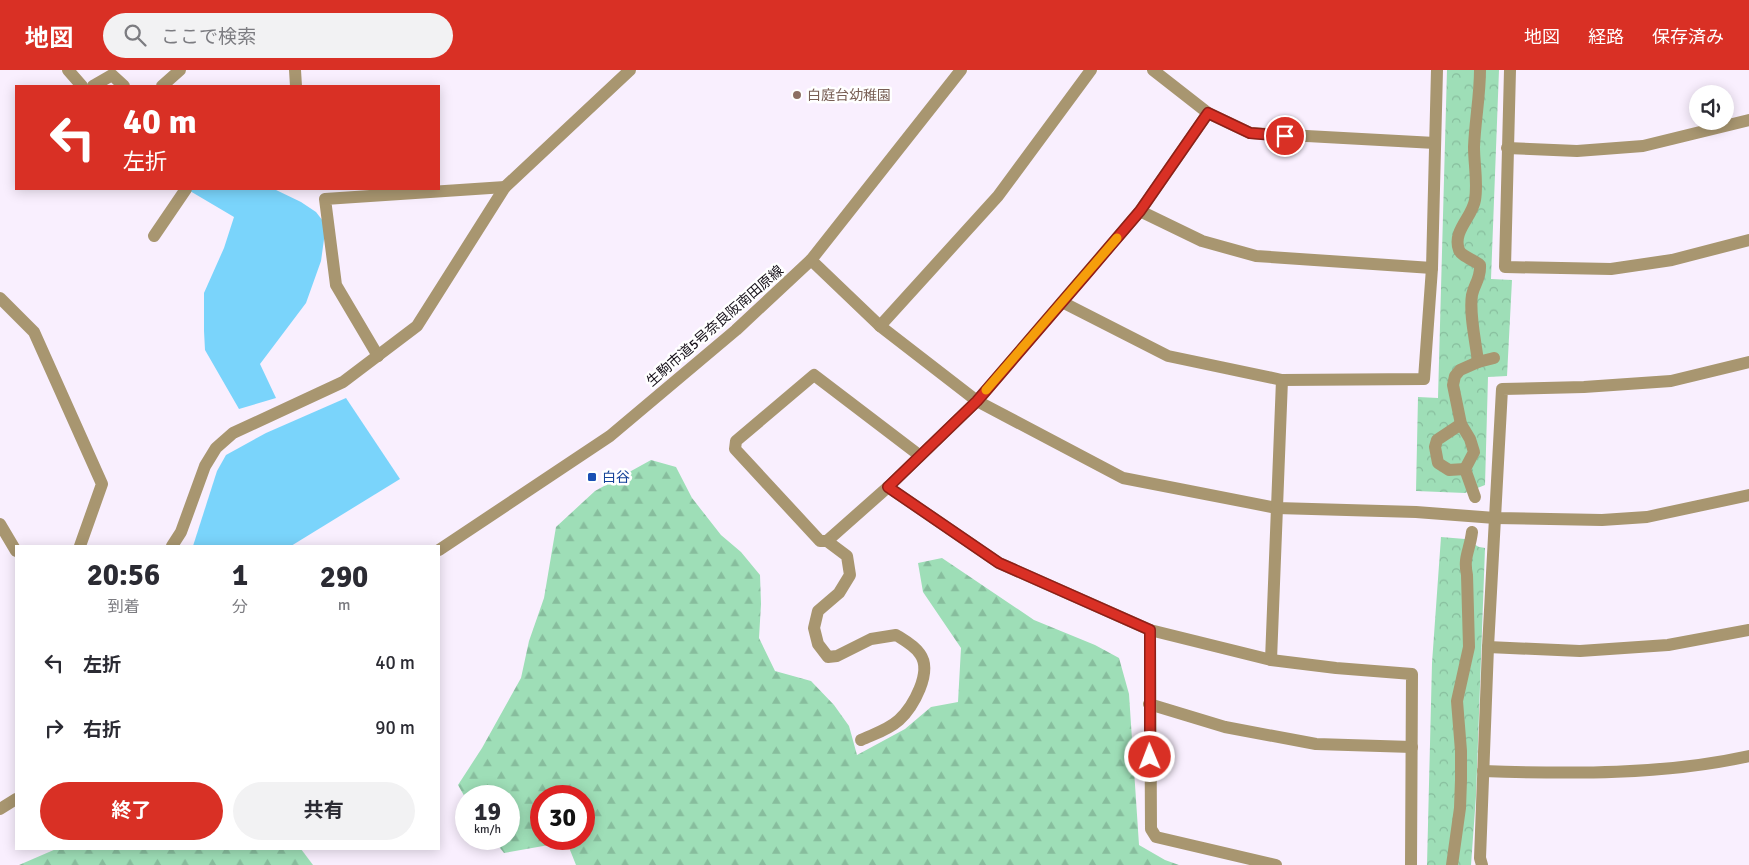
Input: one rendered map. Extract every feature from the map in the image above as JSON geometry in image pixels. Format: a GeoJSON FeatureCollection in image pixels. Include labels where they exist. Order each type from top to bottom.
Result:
{"type":"FeatureCollection","features":[{"type":"Feature","properties":{"kind":"street"},"geometry":{"type":"LineString","coordinates":[[68,70],[81,85]]}},
{"type":"Feature","properties":{"kind":"street"},"geometry":{"type":"LineString","coordinates":[[163,85],[180,70]]}},
{"type":"Feature","properties":{"kind":"street"},"geometry":{"type":"LineString","coordinates":[[296,70],[296,85]]}},
{"type":"Feature","properties":{"kind":"street"},"geometry":{"type":"LineString","coordinates":[[173,545],[182,532],[205,466],[216,448],[233,432],[343,382],[417,326],[504,187],[630,70]]}},
{"type":"Feature","properties":{"kind":"street","name":"生駒市道5号奈良阪南田原線"},"geometry":{"type":"LineString","coordinates":[[440,549],[610,436],[736,330],[811,260],[961,70]]}},
{"type":"Feature","properties":{"kind":"street"},"geometry":{"type":"LineString","coordinates":[[880,326],[998,196],[1091,70]]}},
{"type":"Feature","properties":{"kind":"street"},"geometry":{"type":"LineString","coordinates":[[1153,70],[1208,113],[1250,133],[1435,143]]}},
{"type":"Feature","properties":{"kind":"street"},"geometry":{"type":"LineString","coordinates":[[1062,302],[1168,356],[1282,380],[1424,379],[1432,268],[1437,70]]}},
{"type":"Feature","properties":{"kind":"street"},"geometry":{"type":"LineString","coordinates":[[1478,362],[1473,330],[1472,294],[1478,282],[1480,265],[1472,258],[1463,256],[1459,252],[1458,235],[1475,201],[1474,148],[1480,99],[1480,70]]}},
{"type":"Feature","properties":{"kind":"street"},"geometry":{"type":"LineString","coordinates":[[1510,70],[1505,267],[1611,269],[1672,260],[1749,240]]}},
{"type":"Feature","properties":{"kind":"street"},"geometry":{"type":"LineString","coordinates":[[95,85],[112,75],[123,85]]}},
{"type":"Feature","properties":{"kind":"street"},"geometry":{"type":"LineString","coordinates":[[828,541],[888,487],[977,401],[1140,211],[1208,113]]}},
{"type":"Feature","properties":{"kind":"street"},"geometry":{"type":"LineString","coordinates":[[1507,148],[1577,151],[1643,146],[1749,120]]}},
{"type":"Feature","properties":{"kind":"street"},"geometry":{"type":"LineString","coordinates":[[440,189],[504,187]]}},
{"type":"Feature","properties":{"kind":"street"},"geometry":{"type":"LineString","coordinates":[[154,236],[185,190]]}},
{"type":"Feature","properties":{"kind":"street"},"geometry":{"type":"LineString","coordinates":[[378,356],[336,285],[322,194],[426,190]]}},
{"type":"Feature","properties":{"kind":"street"},"geometry":{"type":"LineString","coordinates":[[1140,211],[1202,241],[1256,256],[1432,268]]}},
{"type":"Feature","properties":{"kind":"street"},"geometry":{"type":"LineString","coordinates":[[811,260],[880,326],[977,401],[1123,478],[1278,508],[1416,512],[1494,518],[1602,520],[1647,517],[1749,495]]}},
{"type":"Feature","properties":{"kind":"street"},"geometry":{"type":"LineString","coordinates":[[0,298],[34,332],[102,484],[80,545]]}},
{"type":"Feature","properties":{"kind":"street"},"geometry":{"type":"LineString","coordinates":[[1475,497],[1466,469],[1474,452],[1470,439],[1461,424],[1453,385],[1455,376],[1460,370],[1478,362],[1494,358]]}},
{"type":"Feature","properties":{"kind":"street"},"geometry":{"type":"LineString","coordinates":[[1482,865],[1480,858],[1488,647],[1502,389],[1584,387],[1672,381],[1749,362]]}},
{"type":"Feature","properties":{"kind":"street"},"geometry":{"type":"LineString","coordinates":[[861,740],[883,731],[899,720],[918,695],[924,673],[921,655],[908,642],[896,635],[871,639],[837,656],[828,657],[818,644],[814,628],[818,611],[839,592],[850,574],[847,556],[828,541],[820,541],[736,449],[736,442],[814,375],[919,455]]}},
{"type":"Feature","properties":{"kind":"street"},"geometry":{"type":"LineString","coordinates":[[1271,660],[1282,380]]}},
{"type":"Feature","properties":{"kind":"street"},"geometry":{"type":"LineString","coordinates":[[1461,424],[1437,440],[1435,448],[1438,463],[1443,467],[1448,470],[1466,469]]}},
{"type":"Feature","properties":{"kind":"street"},"geometry":{"type":"LineString","coordinates":[[888,487],[999,563],[1150,630],[1271,660],[1336,668],[1412,674],[1411,865]]}},
{"type":"Feature","properties":{"kind":"street"},"geometry":{"type":"LineString","coordinates":[[0,524],[15,549]]}},
{"type":"Feature","properties":{"kind":"street"},"geometry":{"type":"LineString","coordinates":[[1452,865],[1460,808],[1461,780],[1457,701],[1469,647],[1467,583],[1464,564],[1472,532]]}},
{"type":"Feature","properties":{"kind":"street"},"geometry":{"type":"LineString","coordinates":[[1150,630],[1151,829],[1156,837],[1276,865]]}},
{"type":"Feature","properties":{"kind":"street"},"geometry":{"type":"LineString","coordinates":[[1488,647],[1580,651],[1668,645],[1749,630]]}},
{"type":"Feature","properties":{"kind":"street"},"geometry":{"type":"LineString","coordinates":[[1149,704],[1225,727],[1316,744],[1412,747]]}},
{"type":"Feature","properties":{"kind":"street"},"geometry":{"type":"LineString","coordinates":[[1483,771],[1553,774],[1657,769],[1749,756]]}},
{"type":"Feature","properties":{"kind":"street"},"geometry":{"type":"LineString","coordinates":[[0,809],[15,800]]}},
{"type":"Feature","properties":{"kind":"green space"},"geometry":{"type":"Polygon","coordinates":[[[1447,70],[1499,70],[1491,279],[1512,280],[1507,376],[1488,377],[1485,485],[1465,493],[1416,491],[1418,397],[1438,398],[1447,70]]]}},
{"type":"Feature","properties":{"kind":"green space"},"geometry":{"type":"Polygon","coordinates":[[[651,460],[676,467],[692,498],[721,535],[741,552],[760,575],[759,638],[775,671],[811,681],[834,705],[849,726],[857,755],[905,729],[931,707],[958,702],[961,648],[923,592],[918,563],[942,558],[1034,620],[1095,645],[1119,658],[1129,694],[1139,845],[1165,860],[1179,865],[576,865],[570,850],[595,850],[595,785],[530,785],[530,848],[504,853],[502,850],[520,850],[520,785],[458,785],[482,748],[521,678],[529,641],[544,598],[556,527],[595,491],[651,460]]]}},
{"type":"Feature","properties":{"kind":"green space"},"geometry":{"type":"Polygon","coordinates":[[[1441,537],[1465,539],[1479,547],[1485,548],[1476,796],[1471,865],[1427,865],[1432,663],[1441,537]]]}},
{"type":"Feature","properties":{"kind":"green space"},"geometry":{"type":"Polygon","coordinates":[[[54,850],[302,850],[313,865],[19,865],[54,850]]]}},
{"type":"Feature","properties":{"kind":"water"},"geometry":{"type":"Polygon","coordinates":[[[276,190],[301,202],[316,212],[326,225],[321,261],[306,303],[260,364],[276,398],[239,409],[205,350],[204,293],[224,248],[234,217],[190,191],[276,190]]]}},
{"type":"Feature","properties":{"kind":"water"},"geometry":{"type":"Polygon","coordinates":[[[346,398],[400,479],[293,545],[193,545],[217,471],[226,455],[266,433],[346,398]]]}},
{"type":"Feature","properties":{"kind":"slow traffic"},"geometry":{"type":"LineString","coordinates":[[986,390],[1117,238]]}},
{"type":"Feature","properties":{"kind":"place","name":"白庭台幼稚園"},"geometry":{"type":"Point","coordinates":[797,95]}},
{"type":"Feature","properties":{"kind":"place","name":"白谷"},"geometry":{"type":"Point","coordinates":[592,477]}},
{"type":"Feature","properties":{"kind":"route"},"geometry":{"type":"LineString","coordinates":[[1150,757],[1150,630],[999,563],[888,487],[977,401],[1088,272],[1140,211],[1208,113],[1250,133],[1285,136]]}}]}
